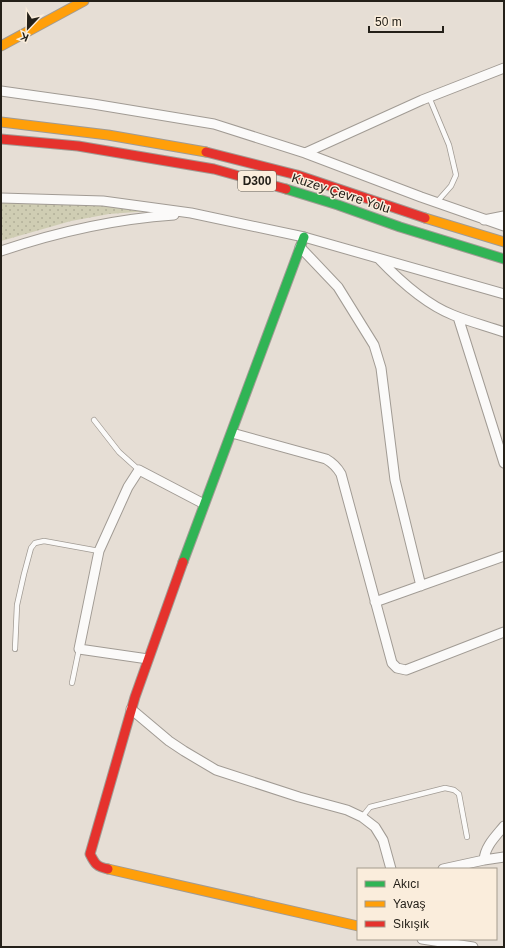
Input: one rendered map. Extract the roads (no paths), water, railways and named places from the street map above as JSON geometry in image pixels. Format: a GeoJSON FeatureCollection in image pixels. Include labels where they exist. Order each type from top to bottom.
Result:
{"type":"FeatureCollection","features":[{"type":"Feature","properties":{"kind":"main road"},"geometry":{"type":"LineString","coordinates":[[1,46],[84,1]]}},
{"type":"Feature","properties":{"kind":"main road","name":"Kuzey Çevre Yolu"},"geometry":{"type":"LineString","coordinates":[[1,122],[99,133],[222,155],[285,171],[428,219],[504,242]]}},
{"type":"Feature","properties":{"kind":"main road","name":"Kuzey Çevre Yolu"},"geometry":{"type":"LineString","coordinates":[[1,139],[78,146],[214,169],[278,186],[407,229],[504,259]]}},
{"type":"Feature","properties":{"kind":"main road"},"geometry":{"type":"LineString","coordinates":[[304,237],[232,433],[204,504],[148,660],[131,709],[90,850],[91,857],[95,864],[102,868],[357,926]]}},
{"type":"Feature","properties":{"kind":"street"},"geometry":{"type":"LineString","coordinates":[[305,153],[429,97],[504,68]]}},
{"type":"Feature","properties":{"kind":"street"},"geometry":{"type":"LineString","coordinates":[[1,91],[93,104],[214,124],[305,153],[436,203],[504,226]]}},
{"type":"Feature","properties":{"kind":"street"},"geometry":{"type":"LineString","coordinates":[[1,198],[103,201],[191,213],[304,237],[504,294]]}},
{"type":"Feature","properties":{"kind":"street"},"geometry":{"type":"LineString","coordinates":[[1,251],[39,239],[93,226],[126,220],[191,213]]}},
{"type":"Feature","properties":{"kind":"street"},"geometry":{"type":"LineString","coordinates":[[484,220],[504,216]]}},
{"type":"Feature","properties":{"kind":"street"},"geometry":{"type":"LineString","coordinates":[[300,247],[338,287],[378,353],[395,480],[421,586]]}},
{"type":"Feature","properties":{"kind":"street"},"geometry":{"type":"LineString","coordinates":[[378,258],[398,278],[423,298],[438,307],[458,317],[504,332]]}},
{"type":"Feature","properties":{"kind":"street"},"geometry":{"type":"LineString","coordinates":[[458,317],[504,463]]}},
{"type":"Feature","properties":{"kind":"street"},"geometry":{"type":"LineString","coordinates":[[232,433],[326,459],[332,462],[339,469],[392,663],[400,669],[406,670],[504,632]]}},
{"type":"Feature","properties":{"kind":"street"},"geometry":{"type":"LineString","coordinates":[[148,660],[79,649],[99,551],[128,488],[139,470],[204,504]]}},
{"type":"Feature","properties":{"kind":"street"},"geometry":{"type":"LineString","coordinates":[[375,602],[504,556]]}},
{"type":"Feature","properties":{"kind":"street"},"geometry":{"type":"LineString","coordinates":[[131,709],[168,741],[216,770],[305,799],[347,810],[362,817],[375,827],[383,840],[391,868]]}},
{"type":"Feature","properties":{"kind":"street"},"geometry":{"type":"LineString","coordinates":[[484,860],[489,844],[504,826]]}},
{"type":"Feature","properties":{"kind":"street"},"geometry":{"type":"LineString","coordinates":[[448,868],[504,857]]}},
{"type":"Feature","properties":{"kind":"street"},"geometry":{"type":"LineString","coordinates":[[428,940],[473,947]]}},
{"type":"Feature","properties":{"kind":"lane"},"geometry":{"type":"LineString","coordinates":[[429,97],[449,145],[456,175],[451,186],[436,203]]}},
{"type":"Feature","properties":{"kind":"lane"},"geometry":{"type":"LineString","coordinates":[[94,420],[119,452],[139,470]]}},
{"type":"Feature","properties":{"kind":"lane"},"geometry":{"type":"LineString","coordinates":[[15,649],[14,635],[17,605],[24,574],[33,546],[38,542],[44,541],[99,551]]}},
{"type":"Feature","properties":{"kind":"lane"},"geometry":{"type":"LineString","coordinates":[[72,684],[79,649]]}},
{"type":"Feature","properties":{"kind":"lane"},"geometry":{"type":"LineString","coordinates":[[362,817],[370,807],[446,788],[459,794],[467,837]]}}]}
